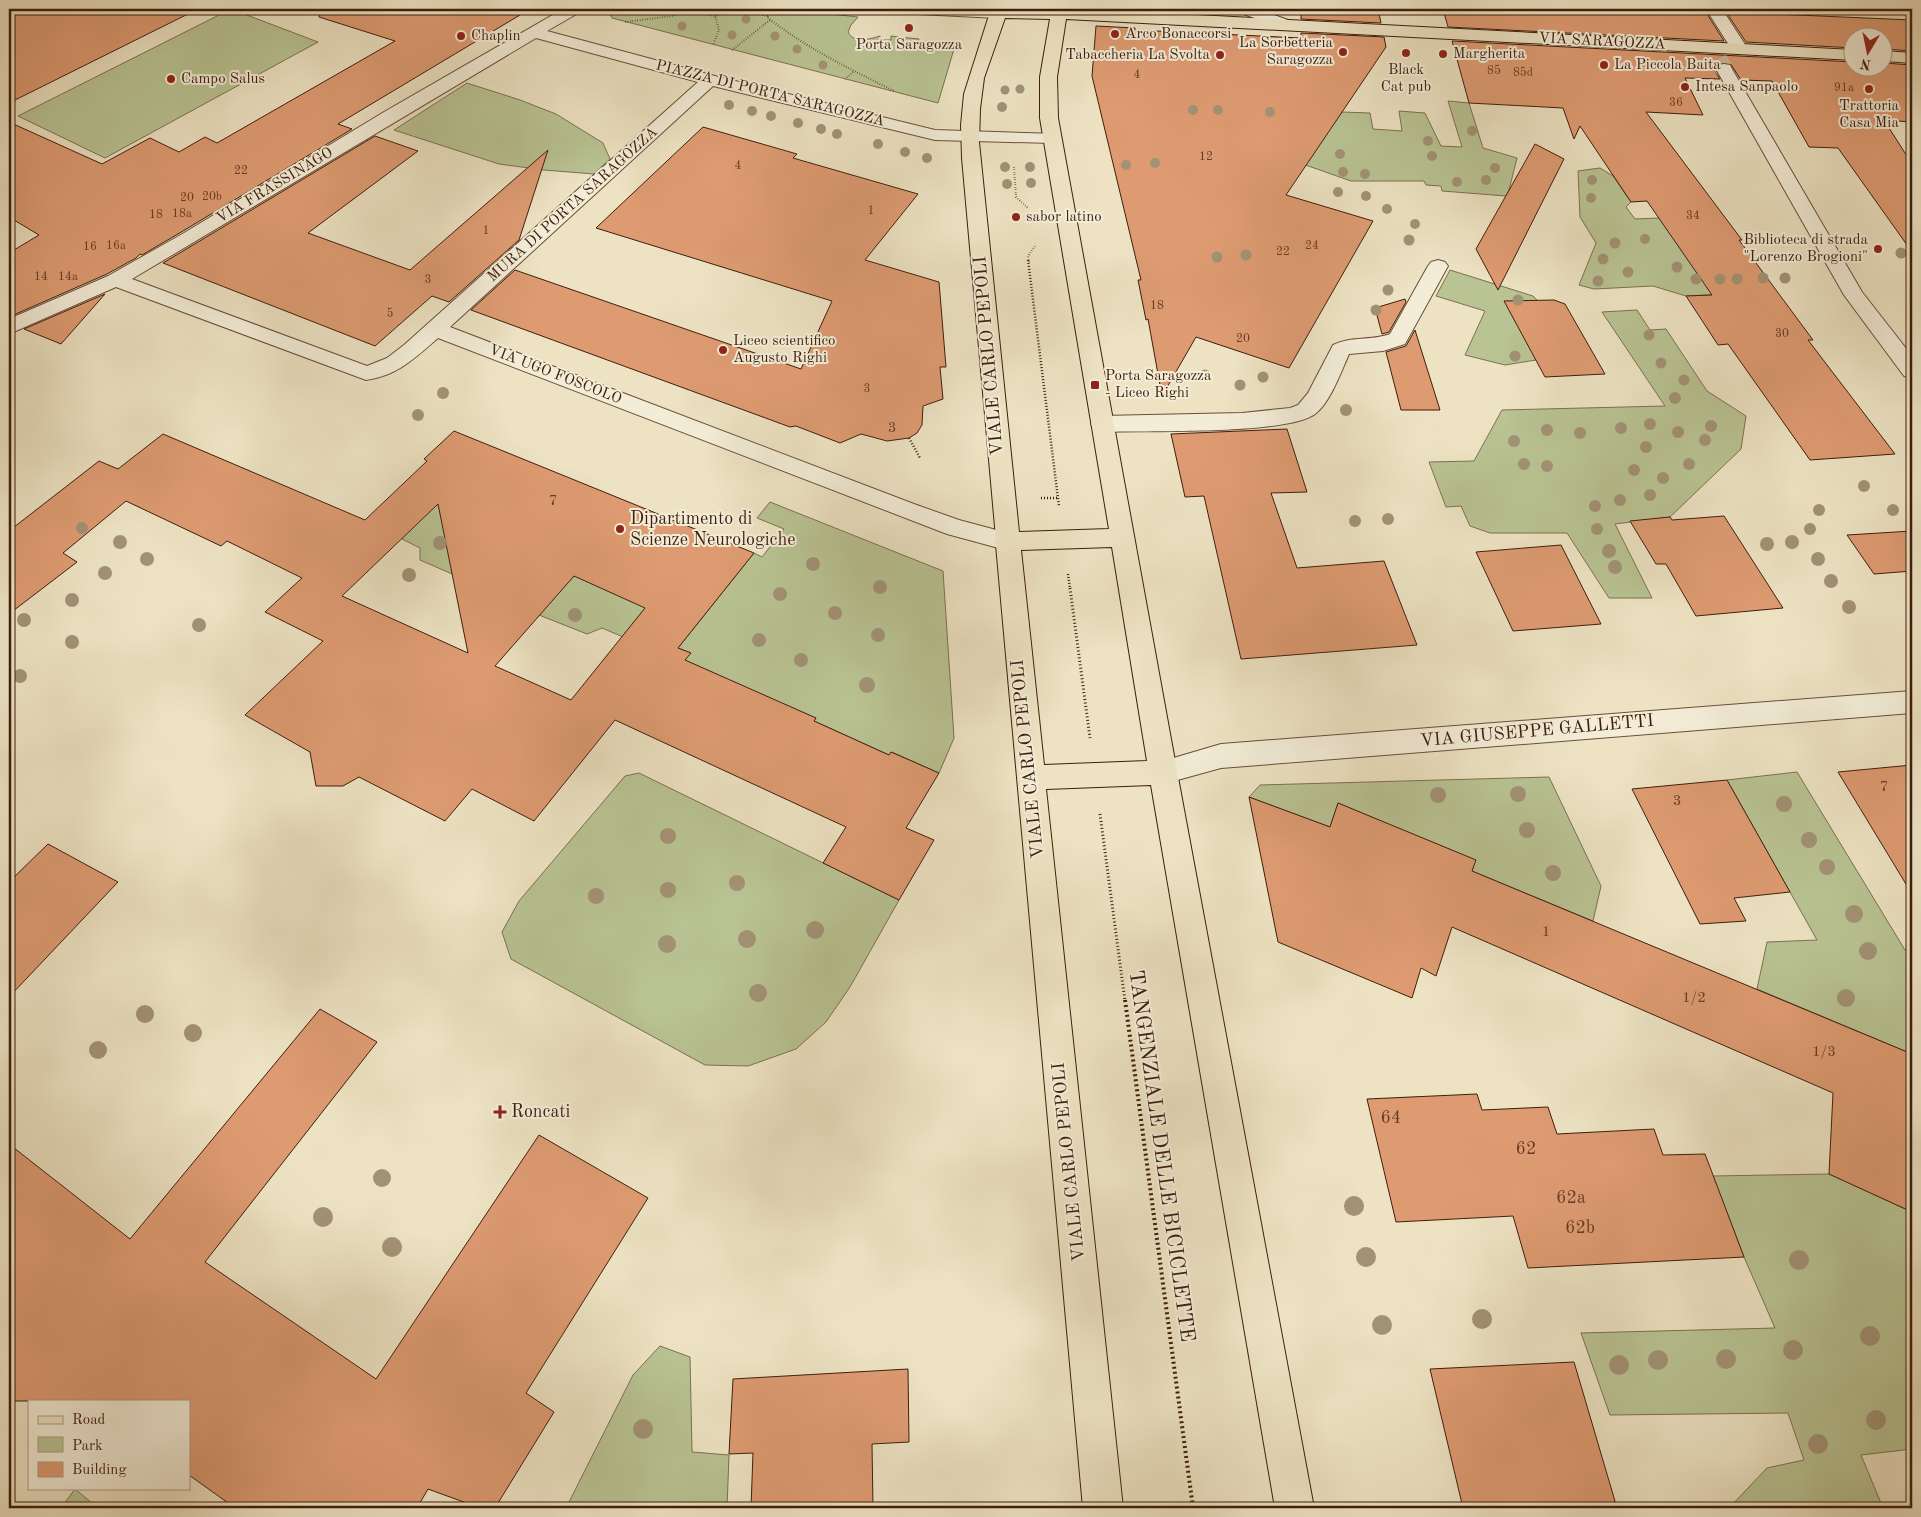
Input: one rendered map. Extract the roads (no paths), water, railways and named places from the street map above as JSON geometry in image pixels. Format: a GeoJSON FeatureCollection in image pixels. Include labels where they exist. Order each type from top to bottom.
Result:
{"type":"FeatureCollection","features":[{"type":"Feature","properties":{"kind":"main road","name":"VIA SARAGOZZA"},"geometry":{"type":"LineString","coordinates":[[999,11],[1059,12],[1339,29],[1717,59],[1740,49],[1844,54]]}},
{"type":"Feature","properties":{"kind":"main road","name":"VIALE CARLO PEPOLI"},"geometry":{"type":"LineString","coordinates":[[999,11],[976,79],[970,110],[975,206],[1006,541],[1103,1508]]}},
{"type":"Feature","properties":{"kind":"main road"},"geometry":{"type":"LineString","coordinates":[[1059,12],[1050,57],[1046,99],[1052,138],[1295,1508]]}},
{"type":"Feature","properties":{"kind":"main road"},"geometry":{"type":"LineString","coordinates":[[1894,57],[1912,58]]}},
{"type":"Feature","properties":{"kind":"main road"},"geometry":{"type":"LineString","coordinates":[[1006,541],[1122,538]]}},
{"type":"Feature","properties":{"kind":"main road"},"geometry":{"type":"LineString","coordinates":[[1030,778],[1163,772]]}},
{"type":"Feature","properties":{"kind":"street"},"geometry":{"type":"LineString","coordinates":[[535,33],[574,9]]}},
{"type":"Feature","properties":{"kind":"street","name":"VIA SARAGOZZA"},"geometry":{"type":"LineString","coordinates":[[918,9],[999,11]]}},
{"type":"Feature","properties":{"kind":"street","name":"VIA SARAGOZZA"},"geometry":{"type":"LineString","coordinates":[[1244,9],[1290,26]]}},
{"type":"Feature","properties":{"kind":"street"},"geometry":{"type":"LineString","coordinates":[[1275,9],[1290,26]]}},
{"type":"Feature","properties":{"kind":"street"},"geometry":{"type":"LineString","coordinates":[[1714,9],[1740,49]]}},
{"type":"Feature","properties":{"kind":"street","name":"PIAZZA DI PORTA SARAGOZZA"},"geometry":{"type":"LineString","coordinates":[[535,33],[710,80],[935,135],[1052,138]]}},
{"type":"Feature","properties":{"kind":"street","name":"VIA FRASSINAGO"},"geometry":{"type":"LineString","coordinates":[[9,327],[115,280],[191,237],[390,116],[535,33]]}},
{"type":"Feature","properties":{"kind":"street"},"geometry":{"type":"LineString","coordinates":[[1717,59],[1854,295],[1912,371]]}},
{"type":"Feature","properties":{"kind":"street","name":"MURA DI PORTA SARAGOZZA"},"geometry":{"type":"LineString","coordinates":[[435,329],[710,80]]}},
{"type":"Feature","properties":{"kind":"street"},"geometry":{"type":"LineString","coordinates":[[1102,424],[1236,420],[1298,414],[1313,402],[1340,350],[1348,346],[1382,344],[1398,339],[1438,266]]}},
{"type":"Feature","properties":{"kind":"street"},"geometry":{"type":"LineString","coordinates":[[115,280],[366,373],[378,373],[389,368],[435,329]]}},
{"type":"Feature","properties":{"kind":"street","name":"VIA UGO FOSCOLO"},"geometry":{"type":"LineString","coordinates":[[435,329],[906,510],[955,528],[1006,541]]}},
{"type":"Feature","properties":{"kind":"street","name":"VIA GIUSEPPE GALLETTI"},"geometry":{"type":"LineString","coordinates":[[1163,772],[1221,756],[1912,702]]}},
{"type":"Feature","properties":{"kind":"tunnel"},"geometry":{"type":"LineString","coordinates":[[1718,60],[1724,69]]}},
{"type":"Feature","properties":{"kind":"place","name":"Porta Saragozza"},"geometry":{"type":"Point","coordinates":[909,28]}},
{"type":"Feature","properties":{"kind":"place","name":"Arco Bonaccorsi"},"geometry":{"type":"Point","coordinates":[1115,34]}},
{"type":"Feature","properties":{"kind":"place","name":"Chaplin"},"geometry":{"type":"Point","coordinates":[461,36]}},
{"type":"Feature","properties":{"kind":"place","name":"La Sorbetteria Saragozza"},"geometry":{"type":"Point","coordinates":[1343,52]}},
{"type":"Feature","properties":{"kind":"place","name":"Black Cat pub"},"geometry":{"type":"Point","coordinates":[1406,53]}},
{"type":"Feature","properties":{"kind":"place","name":"Margherita"},"geometry":{"type":"Point","coordinates":[1443,54]}},
{"type":"Feature","properties":{"kind":"place","name":"Tabaccheria La Svolta"},"geometry":{"type":"Point","coordinates":[1220,55]}},
{"type":"Feature","properties":{"kind":"place","name":"La Piccola Baita"},"geometry":{"type":"Point","coordinates":[1604,65]}},
{"type":"Feature","properties":{"kind":"place","name":"Campo Salus"},"geometry":{"type":"Point","coordinates":[171,79]}},
{"type":"Feature","properties":{"kind":"place","name":"Intesa Sanpaolo"},"geometry":{"type":"Point","coordinates":[1685,87]}},
{"type":"Feature","properties":{"kind":"place","name":"Trattoria Casa Mia"},"geometry":{"type":"Point","coordinates":[1869,89]}},
{"type":"Feature","properties":{"kind":"place","name":"sabor latino"},"geometry":{"type":"Point","coordinates":[1016,217]}},
{"type":"Feature","properties":{"kind":"place","name":"Biblioteca di strada \"Lorenzo Brogioni\""},"geometry":{"type":"Point","coordinates":[1878,249]}},
{"type":"Feature","properties":{"kind":"place","name":"Liceo scientifico Augusto Righi"},"geometry":{"type":"Point","coordinates":[723,350]}},
{"type":"Feature","properties":{"kind":"place","name":"Porta Saragozza - Liceo Righi"},"geometry":{"type":"Point","coordinates":[1095,385]}},
{"type":"Feature","properties":{"kind":"place","name":"Dipartimento di Scienze Neurologiche"},"geometry":{"type":"Point","coordinates":[620,529]}},
{"type":"Feature","properties":{"kind":"place","name":"Roncati"},"geometry":{"type":"Point","coordinates":[500,1112]}}]}
